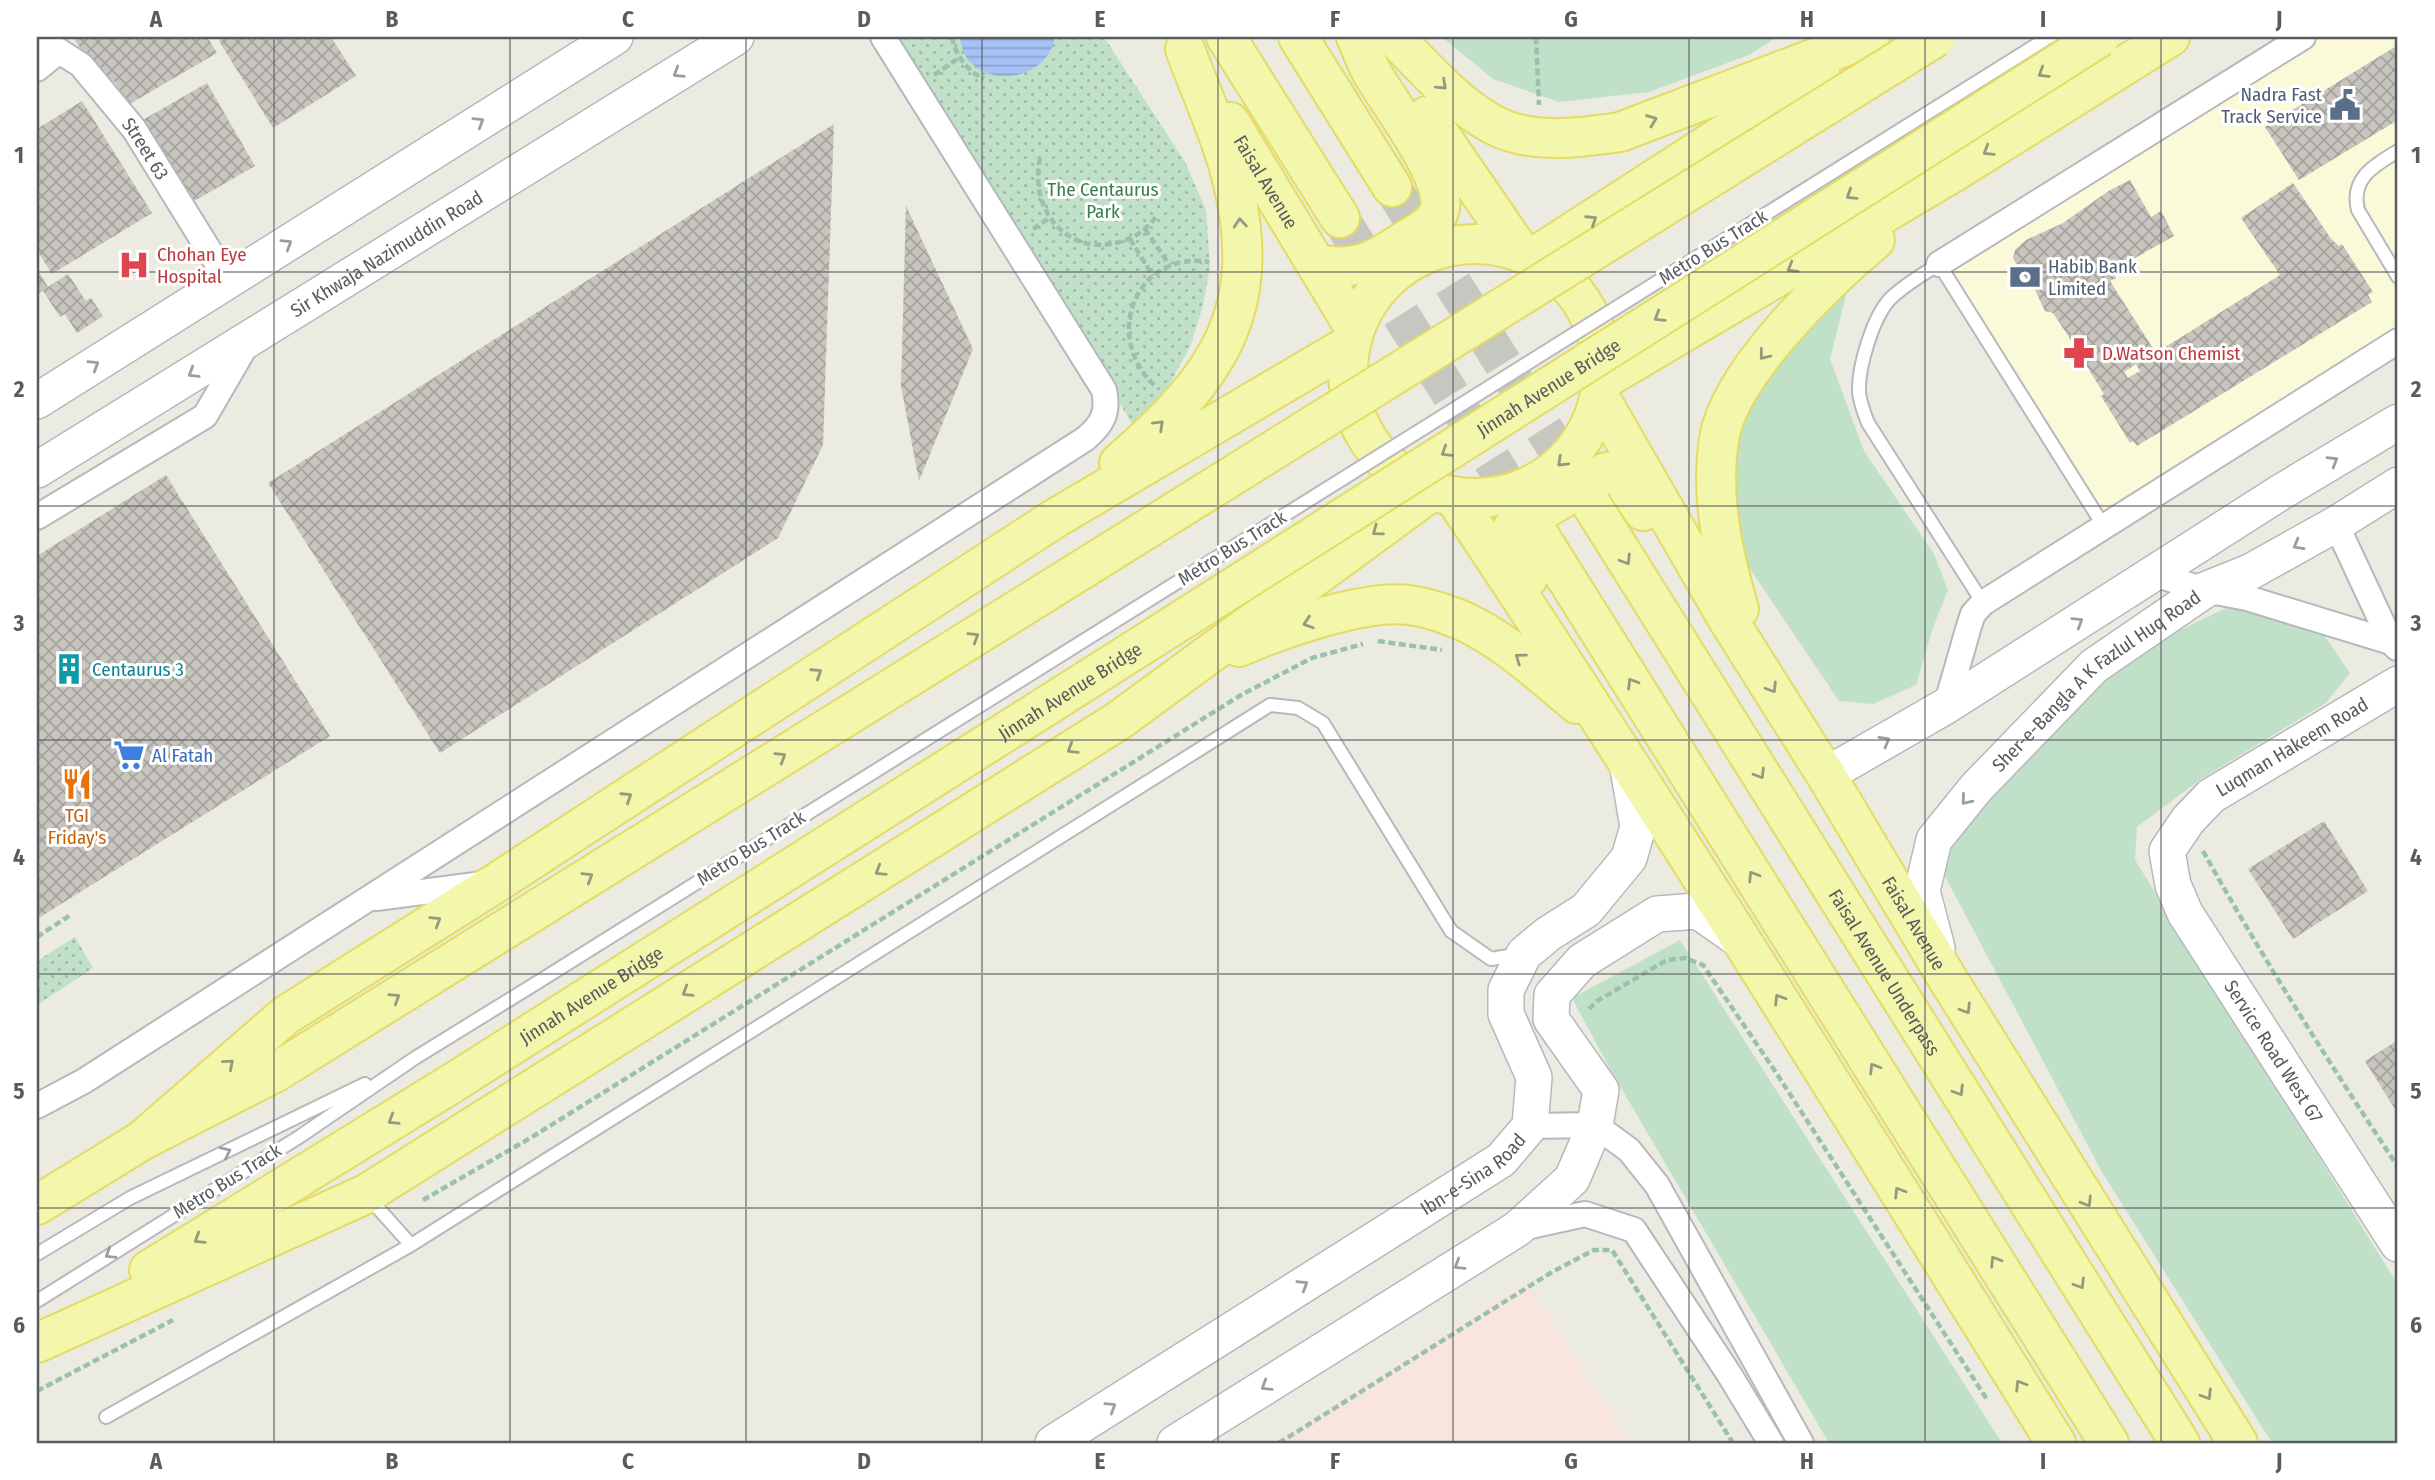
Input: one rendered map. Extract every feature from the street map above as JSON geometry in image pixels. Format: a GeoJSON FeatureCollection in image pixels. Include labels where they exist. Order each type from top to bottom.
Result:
{"type":"FeatureCollection","features":[{"type":"Feature","properties":{"kind":"main road"},"geometry":{"type":"LineString","coordinates":[[37,401],[615,37]]}},
{"type":"Feature","properties":{"kind":"main road","name":"Sir Khwaja Nazimuddin Road"},"geometry":{"type":"LineString","coordinates":[[37,470],[736,37]]}},
{"type":"Feature","properties":{"kind":"main road"},"geometry":{"type":"LineString","coordinates":[[1226,37],[1340,218]]}},
{"type":"Feature","properties":{"kind":"main road"},"geometry":{"type":"LineString","coordinates":[[1298,37],[1392,187]]}},
{"type":"Feature","properties":{"kind":"main road"},"geometry":{"type":"LineString","coordinates":[[1317,264],[1335,268],[1357,267],[1379,257],[1434,221],[1440,209],[1440,194],[1431,169],[1371,71],[1356,37]]}},
{"type":"Feature","properties":{"kind":"main road"},"geometry":{"type":"LineString","coordinates":[[1373,37],[1527,254],[1564,279],[1587,308],[1600,343],[1602,389],[1586,434],[1562,464],[1530,486],[1493,498],[1443,494],[1400,474],[1373,449],[1355,417],[1347,382],[1352,336],[1374,292],[1403,264],[1440,248],[1480,243],[1527,254],[1872,37]]}},
{"type":"Feature","properties":{"kind":"main road"},"geometry":{"type":"LineString","coordinates":[[1394,37],[1444,88],[1492,124],[1519,134],[1581,138],[1620,132],[1872,37]]}},
{"type":"Feature","properties":{"kind":"main road"},"geometry":{"type":"LineString","coordinates":[[37,1205],[141,1141],[276,1072],[1936,37]]}},
{"type":"Feature","properties":{"kind":"main road","name":"Jinnah Avenue Bridge"},"geometry":{"type":"LineString","coordinates":[[37,1341],[452,1084],[2100,37]]}},
{"type":"Feature","properties":{"kind":"main road"},"geometry":{"type":"LineString","coordinates":[[1602,389],[2170,37]]}},
{"type":"Feature","properties":{"kind":"main road"},"geometry":{"type":"LineString","coordinates":[[1054,519],[1130,453],[1185,399],[1222,349],[1234,320],[1242,277],[1241,221],[1231,172],[1180,43]]}},
{"type":"Feature","properties":{"kind":"main road","name":"Faisal Avenue"},"geometry":{"type":"LineString","coordinates":[[1180,43],[1317,264],[1352,336]]}},
{"type":"Feature","properties":{"kind":"main road"},"geometry":{"type":"LineString","coordinates":[[1752,656],[1725,562],[1715,488],[1719,438],[1731,401],[1762,355],[1836,273],[1954,172]]}},
{"type":"Feature","properties":{"kind":"main road"},"geometry":{"type":"LineString","coordinates":[[141,1141],[286,1015],[496,883],[1054,519],[1352,336]]}},
{"type":"Feature","properties":{"kind":"main road","name":"Faisal Avenue"},"geometry":{"type":"LineString","coordinates":[[1602,389],[1727,618],[1826,775],[1944,973],[2238,1443]]}},
{"type":"Feature","properties":{"kind":"main road"},"geometry":{"type":"LineString","coordinates":[[1826,775],[1946,706],[2281,492],[2398,422]]}},
{"type":"Feature","properties":{"kind":"main road"},"geometry":{"type":"LineString","coordinates":[[1572,675],[1566,643],[1508,538],[1512,529],[1606,472],[1614,471],[1621,477],[1694,588],[1727,618]]}},
{"type":"Feature","properties":{"kind":"main road","name":"Sher-e-Bangla A K Fazlul Huq Road"},"geometry":{"type":"LineString","coordinates":[[1944,973],[1922,891],[1934,840],[1976,788],[2094,666],[2205,590],[2250,572],[2336,524],[2398,485]]}},
{"type":"Feature","properties":{"kind":"main road"},"geometry":{"type":"LineString","coordinates":[[1443,494],[1572,675],[1744,943],[2056,1443]]}},
{"type":"Feature","properties":{"kind":"main road"},"geometry":{"type":"LineString","coordinates":[[1118,721],[1443,494]]}},
{"type":"Feature","properties":{"kind":"main road","name":"Faisal Avenue Underpass"},"geometry":{"type":"LineString","coordinates":[[1590,502],[2179,1443]]}},
{"type":"Feature","properties":{"kind":"main road"},"geometry":{"type":"LineString","coordinates":[[1539,535],[2109,1443]]}},
{"type":"Feature","properties":{"kind":"main road"},"geometry":{"type":"LineString","coordinates":[[37,1341],[366,1194],[1241,646],[1316,620],[1366,608],[1407,605],[1452,616],[1488,635],[1545,676],[1618,748]]}},
{"type":"Feature","properties":{"kind":"main road","name":"Luqman Hakeem Road"},"geometry":{"type":"LineString","coordinates":[[2184,848],[2188,820],[2211,796],[2398,684]]}},
{"type":"Feature","properties":{"kind":"main road","name":"Ibn-e-Sina Road"},"geometry":{"type":"LineString","coordinates":[[1053,1443],[1501,1160],[1530,1126],[1534,1077],[1506,1014],[1506,990],[1524,954],[1548,934],[1586,910],[1629,858],[1638,827],[1618,748]]}},
{"type":"Feature","properties":{"kind":"main road","name":"Service Road West G7"},"geometry":{"type":"LineString","coordinates":[[2184,848],[2173,886],[2185,913],[2398,1244]]}},
{"type":"Feature","properties":{"kind":"main road"},"geometry":{"type":"LineString","coordinates":[[1586,910],[1605,927],[1614,942]]}},
{"type":"Feature","properties":{"kind":"main road"},"geometry":{"type":"LineString","coordinates":[[1175,1443],[1517,1229],[1572,1179],[1595,1125],[1601,1090],[1551,1019],[1552,995],[1582,961],[1657,914],[1698,911],[1744,943]]}},
{"type":"Feature","properties":{"kind":"street","name":"Street 63"},"geometry":{"type":"LineString","coordinates":[[37,37],[81,65],[134,129],[228,281]]}},
{"type":"Feature","properties":{"kind":"street"},"geometry":{"type":"LineString","coordinates":[[37,1106],[84,1082],[1085,439],[1099,427],[1105,416],[1107,402],[1104,390],[883,37]]}},
{"type":"Feature","properties":{"kind":"street"},"geometry":{"type":"LineString","coordinates":[[1939,264],[2303,37]]}},
{"type":"Feature","properties":{"kind":"street"},"geometry":{"type":"LineString","coordinates":[[37,69],[59,51]]}},
{"type":"Feature","properties":{"kind":"street"},"geometry":{"type":"LineString","coordinates":[[37,517],[205,416],[250,338]]}},
{"type":"Feature","properties":{"kind":"street"},"geometry":{"type":"LineString","coordinates":[[1946,706],[1973,614],[1983,603],[2398,341]]}},
{"type":"Feature","properties":{"kind":"street"},"geometry":{"type":"LineString","coordinates":[[2336,524],[2394,646]]}},
{"type":"Feature","properties":{"kind":"street"},"geometry":{"type":"LineString","coordinates":[[2154,574],[2205,590],[2247,598],[2394,646]]}},
{"type":"Feature","properties":{"kind":"street"},"geometry":{"type":"LineString","coordinates":[[369,899],[496,883]]}},
{"type":"Feature","properties":{"kind":"street"},"geometry":{"type":"LineString","coordinates":[[1530,1126],[1595,1125],[1629,1150],[1657,1185],[1801,1443]]}},
{"type":"Feature","properties":{"kind":"street"},"geometry":{"type":"LineString","coordinates":[[1517,1229],[1585,1214],[1634,1230],[1771,1443]]}},
{"type":"Feature","properties":{"kind":"lane","name":"Metro Bus Track"},"geometry":{"type":"LineString","coordinates":[[37,1301],[299,1137],[415,1058],[2049,37]]}},
{"type":"Feature","properties":{"kind":"lane"},"geometry":{"type":"LineString","coordinates":[[2398,151],[2365,173],[2357,191],[2356,202],[2358,210],[2398,277]]}},
{"type":"Feature","properties":{"kind":"lane"},"geometry":{"type":"LineString","coordinates":[[1983,603],[1868,424],[1859,391],[1871,337],[1883,307],[1902,288],[1939,264],[2103,525]]}},
{"type":"Feature","properties":{"kind":"lane"},"geometry":{"type":"LineString","coordinates":[[106,1417],[411,1245],[1270,705],[1298,708],[1323,723],[1451,931],[1491,959],[1524,954]]}},
{"type":"Feature","properties":{"kind":"lane","name":"Metro Bus Track"},"geometry":{"type":"LineString","coordinates":[[37,1254],[130,1198],[286,1124],[415,1058]]}},
{"type":"Feature","properties":{"kind":"lane"},"geometry":{"type":"LineString","coordinates":[[366,1194],[411,1245]]}},
{"type":"Feature","properties":{"kind":"path"},"geometry":{"type":"LineString","coordinates":[[952,37],[959,58],[966,67],[984,79]]}},
{"type":"Feature","properties":{"kind":"path"},"geometry":{"type":"LineString","coordinates":[[1536,37],[1539,110],[1553,138]]}},
{"type":"Feature","properties":{"kind":"path"},"geometry":{"type":"LineString","coordinates":[[1040,158],[1037,174],[1041,204],[1061,231],[1077,240],[1095,245],[1130,239],[1145,229],[1157,216]]}},
{"type":"Feature","properties":{"kind":"path"},"geometry":{"type":"LineString","coordinates":[[1145,229],[1170,266]]}},
{"type":"Feature","properties":{"kind":"path"},"geometry":{"type":"LineString","coordinates":[[1130,239],[1153,276]]}},
{"type":"Feature","properties":{"kind":"path"},"geometry":{"type":"LineString","coordinates":[[1185,399],[1172,396],[1156,387],[1143,374],[1133,358],[1128,341],[1132,306],[1153,276],[1170,266],[1202,261],[1218,264],[1242,277]]}},
{"type":"Feature","properties":{"kind":"path"},"geometry":{"type":"LineString","coordinates":[[2184,848],[2245,926],[2398,1167]]}},
{"type":"Feature","properties":{"kind":"path"},"geometry":{"type":"LineString","coordinates":[[37,937],[72,914]]}},
{"type":"Feature","properties":{"kind":"path"},"geometry":{"type":"LineString","coordinates":[[1589,1009],[1597,1001],[1667,960],[1685,958],[1703,965],[1775,1071],[1993,1408]]}},
{"type":"Feature","properties":{"kind":"path"},"geometry":{"type":"LineString","coordinates":[[1279,1443],[1552,1272],[1594,1250],[1612,1250],[1733,1443]]}},
{"type":"Feature","properties":{"kind":"shaded area"},"geometry":{"type":"Polygon","coordinates":[[[2303,37],[2398,37],[2398,341],[2103,525],[1939,264],[2303,37]]]}},
{"type":"Feature","properties":{"kind":"shaded area"},"geometry":{"type":"Polygon","coordinates":[[[1526,1282],[1632,1443],[1274,1443],[1526,1282]]]}},
{"type":"Feature","properties":{"kind":"green space","name":"The Centaurus Park"},"geometry":{"type":"Polygon","coordinates":[[[899,37],[1104,37],[1185,162],[1206,210],[1210,266],[1203,306],[1190,347],[1168,387],[1133,425],[899,37]]]}},
{"type":"Feature","properties":{"kind":"green space"},"geometry":{"type":"Polygon","coordinates":[[[1442,37],[1777,37],[1749,55],[1649,92],[1559,102],[1493,79],[1442,37]]]}},
{"type":"Feature","properties":{"kind":"green space"},"geometry":{"type":"Polygon","coordinates":[[[1848,287],[1830,359],[1864,451],[1934,554],[1948,590],[1932,630],[1916,685],[1873,704],[1839,701],[1748,566],[1723,456],[1769,352],[1848,287]]]}},
{"type":"Feature","properties":{"kind":"green space"},"geometry":{"type":"Polygon","coordinates":[[[2247,598],[2313,619],[2350,673],[2326,703],[2201,779],[2137,827],[2135,860],[2398,1285],[2398,1443],[2272,1443],[2102,1172],[1939,865],[1991,787],[2132,653],[2247,598]]]}},
{"type":"Feature","properties":{"kind":"green space"},"geometry":{"type":"Polygon","coordinates":[[[75,937],[93,968],[37,1005],[37,961],[75,937]]]}},
{"type":"Feature","properties":{"kind":"green space"},"geometry":{"type":"Polygon","coordinates":[[[1680,940],[2002,1443],[1829,1443],[1610,1069],[1572,998],[1680,940]]]}},
{"type":"Feature","properties":{"kind":"water"},"geometry":{"type":"Polygon","coordinates":[[[960,37],[1055,37],[1048,54],[1037,66],[1006,76],[989,74],[975,67],[965,54],[960,37]]]}},
{"type":"Feature","properties":{"kind":"building"},"geometry":{"type":"Polygon","coordinates":[[[73,37],[207,37],[217,53],[128,105],[114,81],[108,84],[101,80],[73,37]]]}},
{"type":"Feature","properties":{"kind":"building"},"geometry":{"type":"Polygon","coordinates":[[[226,37],[331,37],[356,76],[273,128],[219,41],[226,37]]]}},
{"type":"Feature","properties":{"kind":"building"},"geometry":{"type":"Polygon","coordinates":[[[2398,45],[2398,120],[2299,180],[2265,127],[2398,45]]]}},
{"type":"Feature","properties":{"kind":"building"},"geometry":{"type":"Polygon","coordinates":[[[207,83],[255,166],[189,204],[141,121],[207,83]]]}},
{"type":"Feature","properties":{"kind":"building"},"geometry":{"type":"Polygon","coordinates":[[[82,101],[152,213],[52,274],[37,250],[37,129],[82,101]]]}},
{"type":"Feature","properties":{"kind":"building"},"geometry":{"type":"Polygon","coordinates":[[[834,124],[823,445],[778,538],[440,753],[268,483],[834,124]]]}},
{"type":"Feature","properties":{"kind":"building"},"geometry":{"type":"Polygon","coordinates":[[[2130,180],[2151,217],[2161,211],[2174,236],[2112,271],[2116,278],[2110,281],[2156,353],[2280,275],[2241,218],[2293,183],[2332,240],[2339,246],[2342,244],[2373,292],[2368,295],[2372,302],[2137,446],[2133,441],[2130,443],[2067,334],[2053,313],[2045,311],[2034,288],[2013,258],[2015,250],[2026,240],[2063,223],[2110,190],[2130,180]],[[2136,364],[2124,372],[2128,378],[2140,371],[2136,364]]]}},
{"type":"Feature","properties":{"kind":"building"},"geometry":{"type":"Polygon","coordinates":[[[906,206],[973,349],[919,481],[901,386],[906,206]]]}},
{"type":"Feature","properties":{"kind":"building"},"geometry":{"type":"Polygon","coordinates":[[[37,269],[48,287],[68,274],[86,301],[91,298],[103,316],[77,333],[65,314],[60,317],[43,291],[37,294],[37,269]]]}},
{"type":"Feature","properties":{"kind":"building"},"geometry":{"type":"Polygon","coordinates":[[[166,475],[330,736],[37,919],[37,556],[166,475]]]}},
{"type":"Feature","properties":{"kind":"building"},"geometry":{"type":"Polygon","coordinates":[[[2324,821],[2368,891],[2293,939],[2248,869],[2324,821]]]}},
{"type":"Feature","properties":{"kind":"building"},"geometry":{"type":"Polygon","coordinates":[[[2398,1040],[2398,1114],[2365,1061],[2398,1040]]]}},
{"type":"Feature","properties":{"kind":"tunnel"},"geometry":{"type":"LineString","coordinates":[[1392,187],[1590,502]]}},
{"type":"Feature","properties":{"kind":"tunnel"},"geometry":{"type":"LineString","coordinates":[[1340,218],[1539,535]]}},
{"type":"Feature","properties":{"kind":"place","name":"Nadra Fast Track Service"},"geometry":{"type":"Point","coordinates":[2345,105]}},
{"type":"Feature","properties":{"kind":"place","name":"Chohan Eye Hospital"},"geometry":{"type":"Point","coordinates":[134,265]}},
{"type":"Feature","properties":{"kind":"place","name":"Habib Bank Limited"},"geometry":{"type":"Point","coordinates":[2025,277]}},
{"type":"Feature","properties":{"kind":"place","name":"D.Watson Chemist"},"geometry":{"type":"Point","coordinates":[2079,353]}},
{"type":"Feature","properties":{"kind":"place","name":"Centaurus 3"},"geometry":{"type":"Point","coordinates":[69,669]}},
{"type":"Feature","properties":{"kind":"place","name":"Al Fatah"},"geometry":{"type":"Point","coordinates":[129,755]}},
{"type":"Feature","properties":{"kind":"place","name":"TGI Friday's"},"geometry":{"type":"Point","coordinates":[77,784]}}]}
